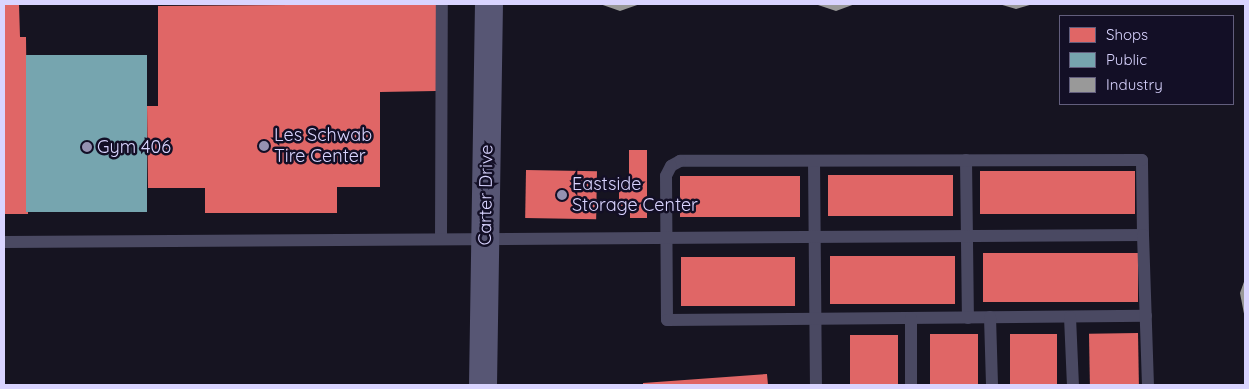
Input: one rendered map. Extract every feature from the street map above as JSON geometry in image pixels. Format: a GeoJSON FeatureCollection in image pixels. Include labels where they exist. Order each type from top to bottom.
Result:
{"type":"FeatureCollection","features":[{"type":"Feature","properties":{"kind":"street","name":"Carter Drive"},"geometry":{"type":"LineString","coordinates":[[483,385],[489,4]]}},
{"type":"Feature","properties":{"kind":"lane"},"geometry":{"type":"LineString","coordinates":[[441,237],[442,4]]}},
{"type":"Feature","properties":{"kind":"lane"},"geometry":{"type":"LineString","coordinates":[[966,160],[968,318]]}},
{"type":"Feature","properties":{"kind":"lane"},"geometry":{"type":"LineString","coordinates":[[1146,316],[667,320],[666,176],[671,166],[680,161],[1142,160],[1148,385]]}},
{"type":"Feature","properties":{"kind":"lane"},"geometry":{"type":"LineString","coordinates":[[814,161],[816,385]]}},
{"type":"Feature","properties":{"kind":"lane"},"geometry":{"type":"LineString","coordinates":[[4,242],[486,236],[1143,236]]}},
{"type":"Feature","properties":{"kind":"lane"},"geometry":{"type":"LineString","coordinates":[[990,317],[992,385]]}},
{"type":"Feature","properties":{"kind":"lane"},"geometry":{"type":"LineString","coordinates":[[1070,317],[1073,385]]}},
{"type":"Feature","properties":{"kind":"lane"},"geometry":{"type":"LineString","coordinates":[[911,318],[911,385]]}},
{"type":"Feature","properties":{"kind":"building: Shops"},"geometry":{"type":"Polygon","coordinates":[[[4,4],[19,4],[20,37],[26,37],[28,214],[4,214],[4,4]]]}},
{"type":"Feature","properties":{"kind":"building: Shops","name":"Les Schwab Tire Center"},"geometry":{"type":"Polygon","coordinates":[[[436,4],[436,91],[380,92],[380,187],[337,187],[337,213],[205,213],[205,188],[148,188],[147,106],[158,106],[158,6],[436,4]]]}},
{"type":"Feature","properties":{"kind":"building: Shops"},"geometry":{"type":"Polygon","coordinates":[[[629,150],[647,150],[647,218],[630,218],[630,205],[619,206],[619,186],[629,186],[629,150]]]}},
{"type":"Feature","properties":{"kind":"building: Shops","name":"Eastside Storage Center"},"geometry":{"type":"Polygon","coordinates":[[[526,170],[597,171],[596,219],[525,218],[526,170]]]}},
{"type":"Feature","properties":{"kind":"building: Shops"},"geometry":{"type":"Polygon","coordinates":[[[980,171],[1135,171],[1135,214],[980,214],[980,171]]]}},
{"type":"Feature","properties":{"kind":"building: Shops"},"geometry":{"type":"Polygon","coordinates":[[[828,175],[953,175],[953,216],[828,216],[828,175]]]}},
{"type":"Feature","properties":{"kind":"building: Shops"},"geometry":{"type":"Polygon","coordinates":[[[680,176],[800,176],[800,217],[680,217],[680,176]]]}},
{"type":"Feature","properties":{"kind":"building: Shops"},"geometry":{"type":"Polygon","coordinates":[[[983,253],[1138,253],[1138,302],[983,302],[983,253]]]}},
{"type":"Feature","properties":{"kind":"building: Shops"},"geometry":{"type":"Polygon","coordinates":[[[830,256],[955,256],[955,304],[830,304],[830,256]]]}},
{"type":"Feature","properties":{"kind":"building: Shops"},"geometry":{"type":"Polygon","coordinates":[[[681,257],[795,257],[795,306],[681,306],[681,257]]]}},
{"type":"Feature","properties":{"kind":"building: Shops"},"geometry":{"type":"Polygon","coordinates":[[[1138,333],[1139,385],[1090,385],[1089,334],[1138,333]]]}},
{"type":"Feature","properties":{"kind":"building: Shops"},"geometry":{"type":"Polygon","coordinates":[[[930,334],[978,334],[978,385],[930,385],[930,334]]]}},
{"type":"Feature","properties":{"kind":"building: Shops"},"geometry":{"type":"Polygon","coordinates":[[[1010,334],[1057,334],[1057,385],[1010,385],[1010,334]]]}},
{"type":"Feature","properties":{"kind":"building: Shops"},"geometry":{"type":"Polygon","coordinates":[[[850,335],[898,335],[898,385],[850,385],[850,335]]]}},
{"type":"Feature","properties":{"kind":"building: Shops"},"geometry":{"type":"Polygon","coordinates":[[[767,374],[768,385],[643,385],[643,383],[767,374]]]}},
{"type":"Feature","properties":{"kind":"building: Public","name":"Gym 406"},"geometry":{"type":"Polygon","coordinates":[[[26,55],[147,55],[147,212],[26,212],[26,55]]]}},
{"type":"Feature","properties":{"kind":"building: Industry"},"geometry":{"type":"Polygon","coordinates":[[[600,4],[640,4],[620,11],[600,4]]]}},
{"type":"Feature","properties":{"kind":"building: Industry"},"geometry":{"type":"Polygon","coordinates":[[[815,4],[855,4],[836,11],[815,4]]]}},
{"type":"Feature","properties":{"kind":"building: Industry"},"geometry":{"type":"Polygon","coordinates":[[[999,4],[1033,4],[1016,9],[999,4]]]}},
{"type":"Feature","properties":{"kind":"building: Industry"},"geometry":{"type":"Polygon","coordinates":[[[1245,279],[1245,319],[1240,293],[1245,279]]]}},
{"type":"Feature","properties":{"kind":"place","name":"Les Schwab Tire Center"},"geometry":{"type":"Point","coordinates":[264,146]}},
{"type":"Feature","properties":{"kind":"place","name":"Gym 406"},"geometry":{"type":"Point","coordinates":[87,147]}},
{"type":"Feature","properties":{"kind":"place","name":"Eastside Storage Center"},"geometry":{"type":"Point","coordinates":[562,195]}}]}
